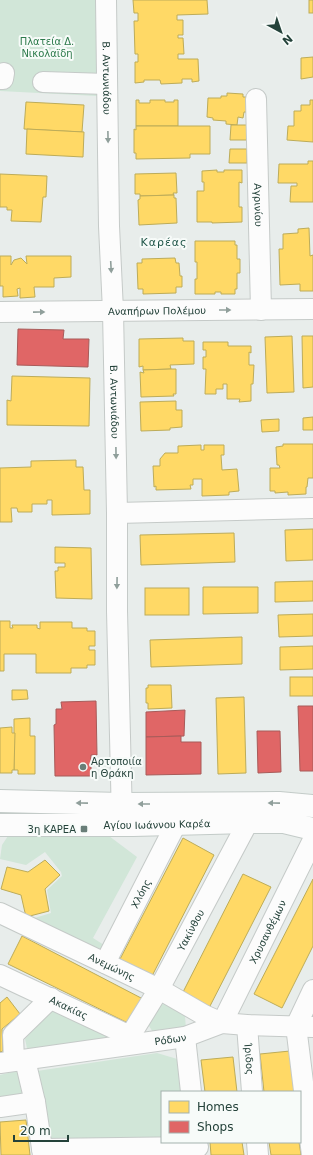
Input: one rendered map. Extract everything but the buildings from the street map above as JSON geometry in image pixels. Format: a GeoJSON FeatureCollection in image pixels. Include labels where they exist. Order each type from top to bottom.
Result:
{"type":"FeatureCollection","features":[{"type":"Feature","properties":{"kind":"street","name":"Β. Αντωνιάδου"},"geometry":{"type":"LineString","coordinates":[[106,0],[100,32],[107,84],[109,226],[113,311],[118,513],[117,611],[122,825]]}},
{"type":"Feature","properties":{"kind":"street"},"geometry":{"type":"LineString","coordinates":[[43,82],[107,84]]}},
{"type":"Feature","properties":{"kind":"street","name":"Αγρινίου"},"geometry":{"type":"LineString","coordinates":[[256,99],[261,310]]}},
{"type":"Feature","properties":{"kind":"street","name":"Αναπήρων Πολέμου"},"geometry":{"type":"LineString","coordinates":[[0,312],[313,309]]}},
{"type":"Feature","properties":{"kind":"street"},"geometry":{"type":"LineString","coordinates":[[118,513],[313,508]]}},
{"type":"Feature","properties":{"kind":"street","name":"Αγίου Ιωάννου Καρέα"},"geometry":{"type":"LineString","coordinates":[[0,802],[122,804],[279,803],[313,806]]}},
{"type":"Feature","properties":{"kind":"street","name":"Υακίνθου"},"geometry":{"type":"LineString","coordinates":[[130,1040],[159,989],[248,822]]}},
{"type":"Feature","properties":{"kind":"street","name":"Αγίου Ιωάννου Καρέα"},"geometry":{"type":"LineString","coordinates":[[0,825],[122,825],[284,822],[313,829]]}},
{"type":"Feature","properties":{"kind":"street","name":"Χλόης"},"geometry":{"type":"LineString","coordinates":[[105,963],[176,824]]}},
{"type":"Feature","properties":{"kind":"street","name":"Χρυσανθέμων"},"geometry":{"type":"LineString","coordinates":[[222,1023],[313,840]]}},
{"type":"Feature","properties":{"kind":"street","name":"Ανεμώνης"},"geometry":{"type":"LineString","coordinates":[[0,913],[159,989],[204,1015],[222,1023]]}},
{"type":"Feature","properties":{"kind":"street","name":"Ακακίας"},"geometry":{"type":"LineString","coordinates":[[0,975],[51,998],[130,1040]]}},
{"type":"Feature","properties":{"kind":"street"},"geometry":{"type":"LineString","coordinates":[[312,1155],[304,1027],[313,990]]}},
{"type":"Feature","properties":{"kind":"street"},"geometry":{"type":"LineString","coordinates":[[51,998],[14,1035],[13,1061],[35,1102],[43,1152],[198,1148]]}},
{"type":"Feature","properties":{"kind":"street","name":"Ρόδων"},"geometry":{"type":"LineString","coordinates":[[13,1061],[130,1040],[185,1037],[222,1023],[304,1027]]}},
{"type":"Feature","properties":{"kind":"street","name":"Ίριδος"},"geometry":{"type":"LineString","coordinates":[[247,1025],[252,1091]]}},
{"type":"Feature","properties":{"kind":"street"},"geometry":{"type":"LineString","coordinates":[[185,1037],[191,1091]]}},
{"type":"Feature","properties":{"kind":"street"},"geometry":{"type":"LineString","coordinates":[[0,1107],[35,1102]]}},
{"type":"Feature","properties":{"kind":"street"},"geometry":{"type":"LineString","coordinates":[[256,1143],[258,1155]]}},
{"type":"Feature","properties":{"kind":"green space","name":"Πλατεία Δ. Νικολαϊδη"},"geometry":{"type":"Polygon","coordinates":[[[0,0],[96,0],[97,96],[0,91],[0,0]]]}},
{"type":"Feature","properties":{"kind":"green space"},"geometry":{"type":"Polygon","coordinates":[[[8,836],[109,836],[137,857],[93,938],[104,945],[102,949],[86,946],[28,920],[51,913],[47,890],[62,876],[61,872],[45,852],[26,865],[0,859],[2,845],[8,836]]]}},
{"type":"Feature","properties":{"kind":"green space"},"geometry":{"type":"Polygon","coordinates":[[[164,1004],[185,1016],[186,1029],[154,1034],[146,1021],[154,1006],[164,1004]]]}},
{"type":"Feature","properties":{"kind":"green space"},"geometry":{"type":"Polygon","coordinates":[[[54,1006],[108,1034],[110,1043],[28,1053],[25,1039],[54,1006]]]}},
{"type":"Feature","properties":{"kind":"green space"},"geometry":{"type":"Polygon","coordinates":[[[157,1053],[184,1061],[187,1091],[161,1091],[161,1142],[50,1142],[37,1071],[157,1053]]]}},
{"type":"Feature","properties":{"kind":"green space"},"geometry":{"type":"Polygon","coordinates":[[[16,1071],[25,1075],[28,1093],[0,1101],[0,1075],[16,1071]]]}},
{"type":"Feature","properties":{"kind":"place","name":"Αρτοποιία η Θράκη"},"geometry":{"type":"Point","coordinates":[83,767]}},
{"type":"Feature","properties":{"kind":"place","name":"3η ΚΑΡΕΑ"},"geometry":{"type":"Point","coordinates":[84,829]}},
{"type":"Feature","properties":{"kind":"district","name":"Καρέας"},"geometry":{"type":"Point","coordinates":[164,242]}}]}
